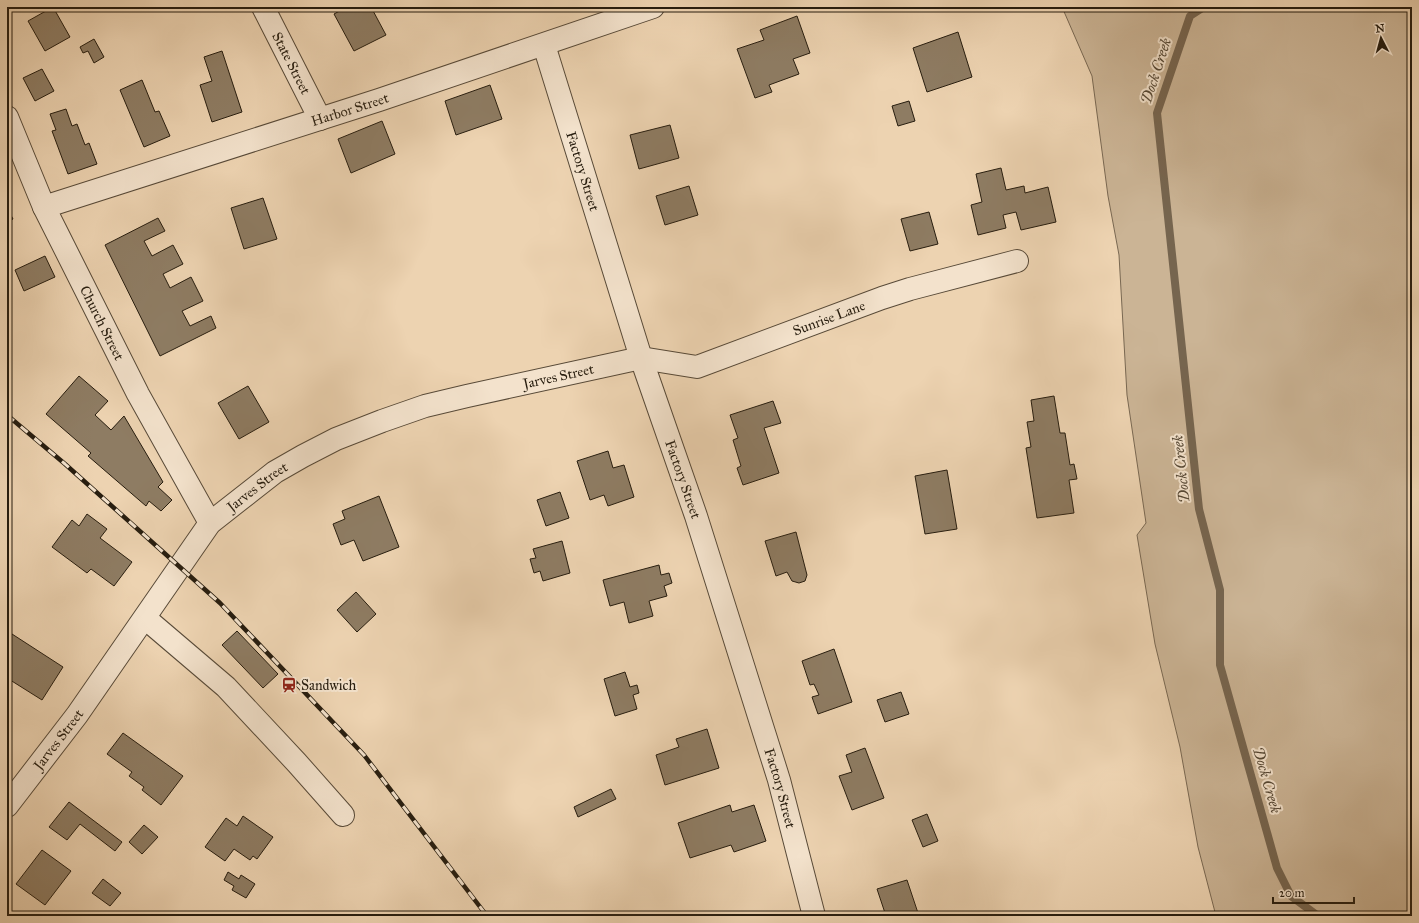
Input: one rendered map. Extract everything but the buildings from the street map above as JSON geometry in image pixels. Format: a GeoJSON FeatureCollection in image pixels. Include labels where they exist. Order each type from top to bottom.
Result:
{"type":"FeatureCollection","features":[{"type":"Feature","properties":{"kind":"street","name":"State Street"},"geometry":{"type":"LineString","coordinates":[[263,7],[320,119]]}},
{"type":"Feature","properties":{"kind":"street","name":"Harbor Street"},"geometry":{"type":"LineString","coordinates":[[44,207],[320,119],[544,45],[618,13],[652,7]]}},
{"type":"Feature","properties":{"kind":"street","name":"Factory Street"},"geometry":{"type":"LineString","coordinates":[[544,45],[641,358],[696,516],[779,780],[814,916]]}},
{"type":"Feature","properties":{"kind":"street","name":"Church Street"},"geometry":{"type":"LineString","coordinates":[[7,117],[44,207],[138,394],[210,523]]}},
{"type":"Feature","properties":{"kind":"street","name":"Sunrise Lane"},"geometry":{"type":"LineString","coordinates":[[641,358],[696,367],[882,298],[910,289],[1016,261]]}},
{"type":"Feature","properties":{"kind":"street","name":"Jarves Street"},"geometry":{"type":"LineString","coordinates":[[7,806],[77,715],[210,523],[275,472],[336,439],[382,420],[425,406],[641,358]]}},
{"type":"Feature","properties":{"kind":"street"},"geometry":{"type":"LineString","coordinates":[[145,618],[226,687],[343,815]]}},
{"type":"Feature","properties":{"kind":"shaded area"},"geometry":{"type":"Polygon","coordinates":[[[1062,7],[1412,7],[1412,916],[1216,916],[1198,847],[1180,747],[1155,644],[1137,535],[1146,523],[1127,395],[1119,255],[1108,196],[1092,76],[1062,7]]]}},
{"type":"Feature","properties":{"kind":"waterway","name":"Dock Creek"},"geometry":{"type":"LineString","coordinates":[[1204,7],[1190,16],[1157,113],[1199,509],[1220,590],[1220,665],[1277,868],[1291,896],[1318,916]]}},
{"type":"Feature","properties":{"kind":"railway"},"geometry":{"type":"LineString","coordinates":[[7,415],[65,464],[220,603],[364,755],[487,916]]}},
{"type":"Feature","properties":{"kind":"place","name":"Sandwich"},"geometry":{"type":"Point","coordinates":[289,685]}}]}
